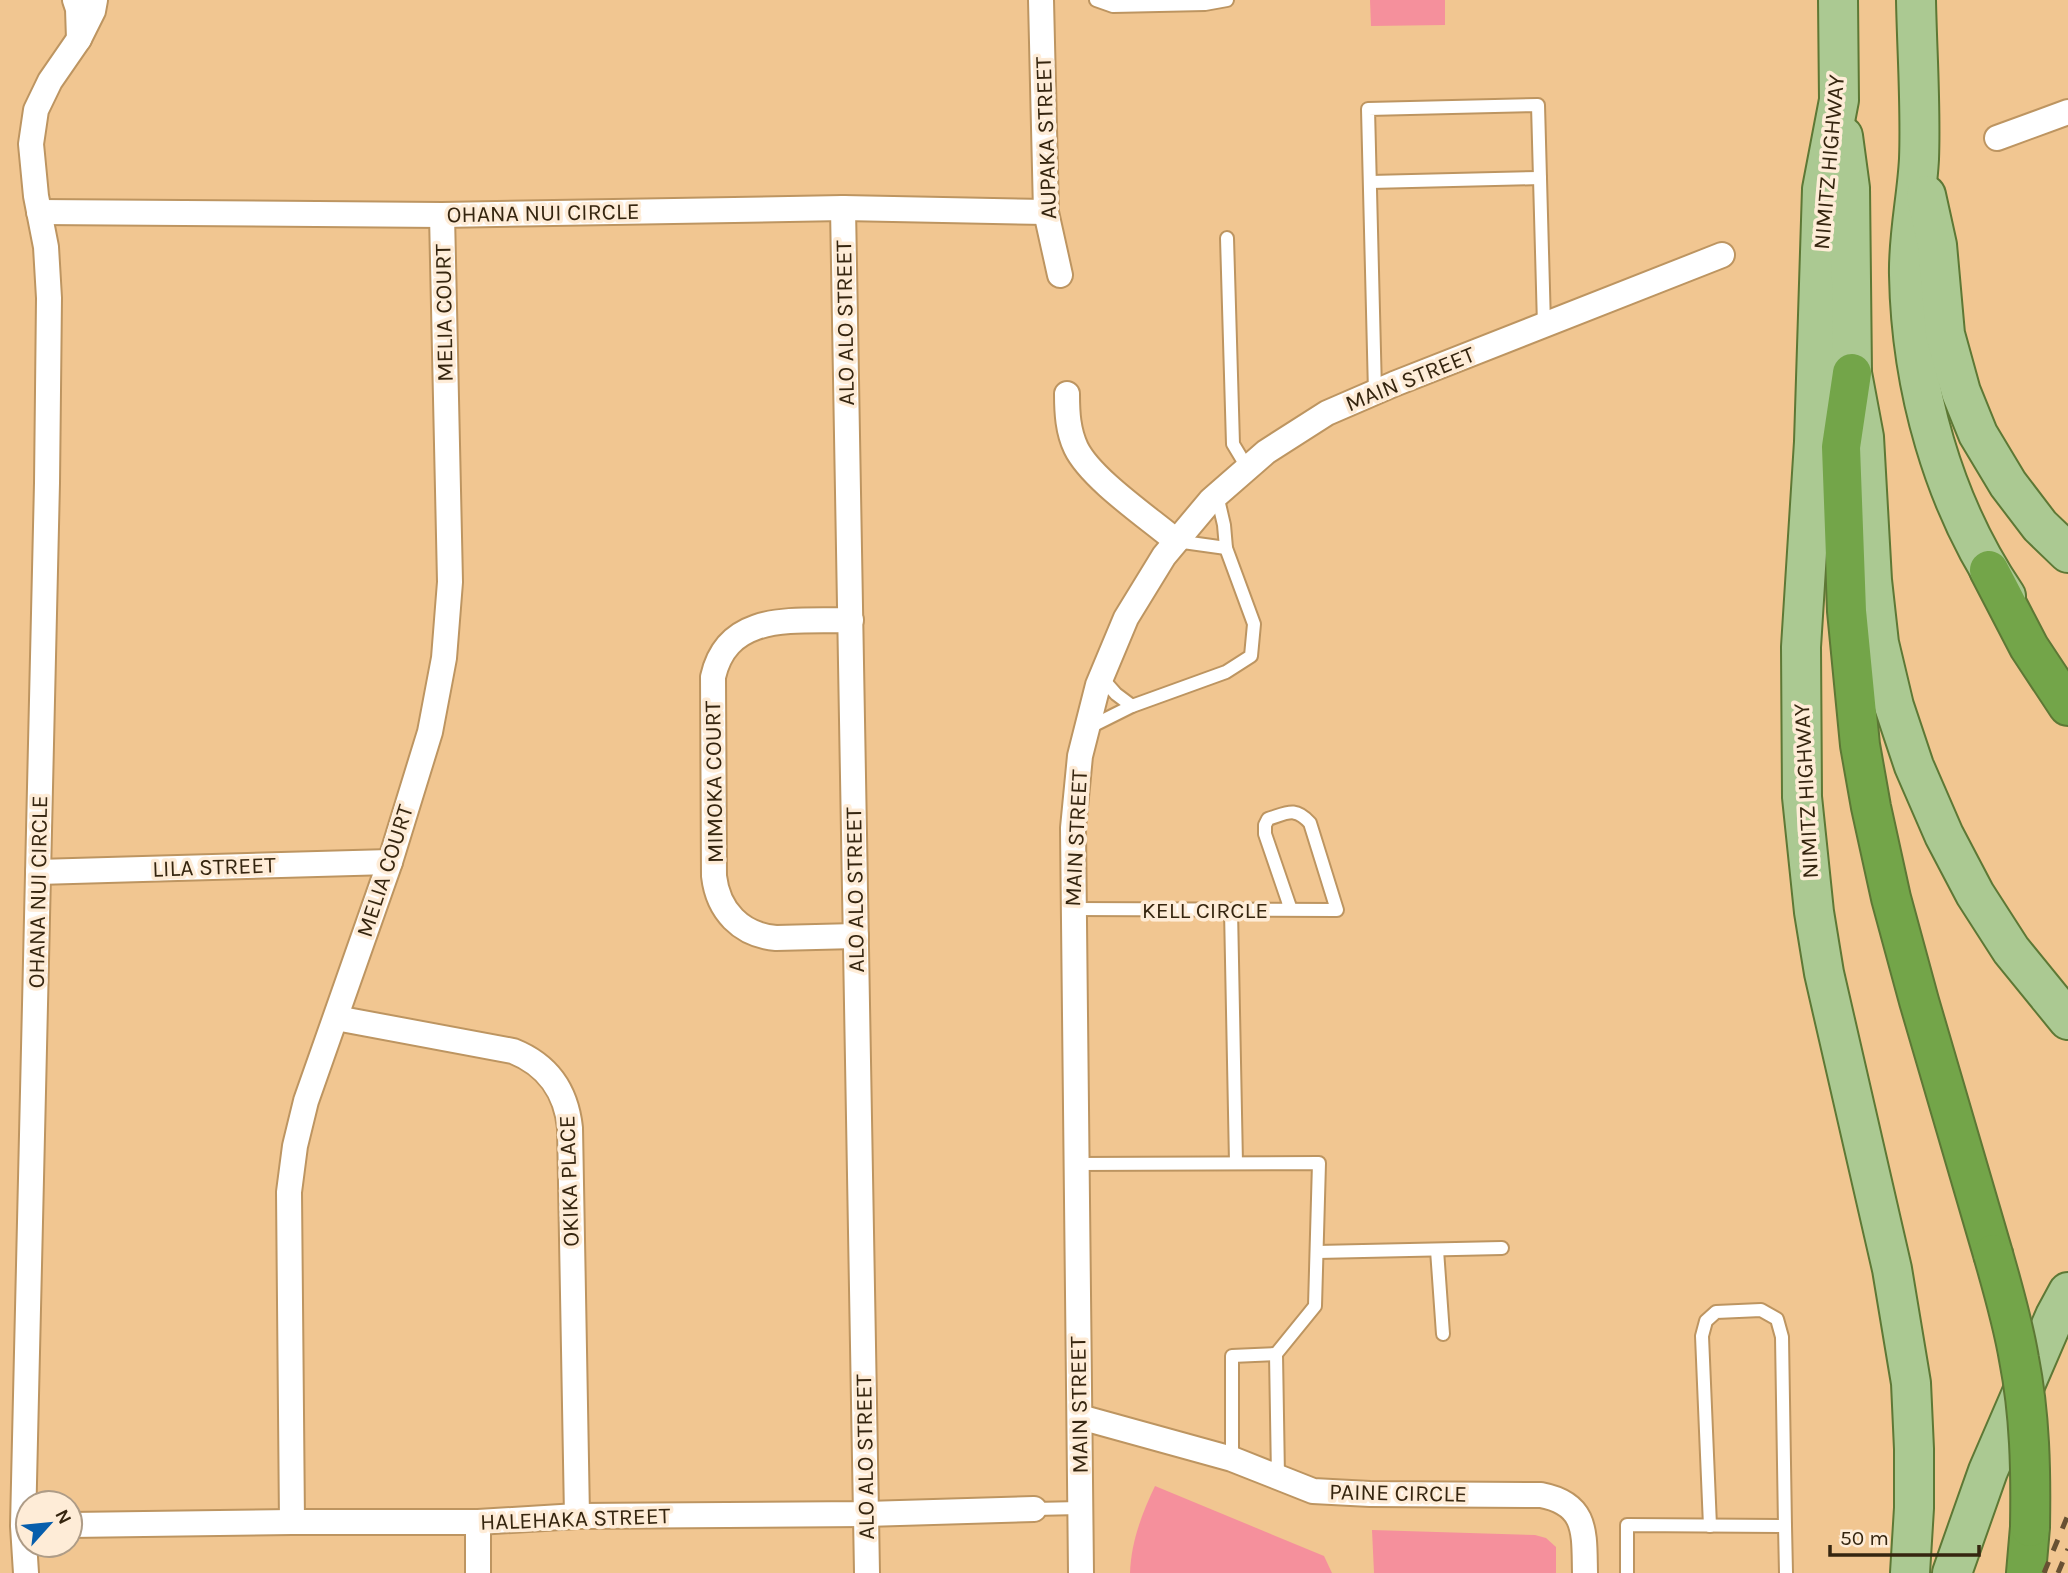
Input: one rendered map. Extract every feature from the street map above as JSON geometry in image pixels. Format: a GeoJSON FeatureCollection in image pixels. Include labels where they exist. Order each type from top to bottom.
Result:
{"type":"FeatureCollection","features":[{"type":"Feature","properties":{"kind":"highway"},"geometry":{"type":"LineString","coordinates":[[1852,373],[1841,447],[1847,611],[1860,745],[1891,898],[2009,1311],[2020,1361],[2031,1466],[2026,1573]]}},
{"type":"Feature","properties":{"kind":"highway"},"geometry":{"type":"LineString","coordinates":[[1989,570],[2029,647],[2068,706]]}},
{"type":"Feature","properties":{"kind":"main road","name":"NIMITZ HIGHWAY"},"geometry":{"type":"LineString","coordinates":[[1838,0],[1839,100],[1822,189],[1814,442],[1801,647],[1802,797],[1814,912],[1824,973],[1892,1269],[1911,1383],[1914,1484],[1910,1573]]}},
{"type":"Feature","properties":{"kind":"main road"},"geometry":{"type":"LineString","coordinates":[[1916,0],[1919,158],[1909,275],[1913,331],[1923,393],[1940,460],[1961,515],[1989,570],[2068,679]]}},
{"type":"Feature","properties":{"kind":"main road"},"geometry":{"type":"LineString","coordinates":[[1839,100],[1850,188],[1852,373],[1864,436],[1872,580],[1879,643],[1894,706],[1914,766],[1939,824],[1975,894],[2011,950],[2068,1020]]}},
{"type":"Feature","properties":{"kind":"main road"},"geometry":{"type":"LineString","coordinates":[[1919,158],[1937,245],[1945,334],[1961,392],[1978,434],[2008,484],[2040,526],[2068,554]]}},
{"type":"Feature","properties":{"kind":"main road"},"geometry":{"type":"LineString","coordinates":[[1952,1573],[1988,1471],[2068,1292]]}},
{"type":"Feature","properties":{"kind":"street"},"geometry":{"type":"LineString","coordinates":[[75,0],[79,39]]}},
{"type":"Feature","properties":{"kind":"street","name":"OHANA NUI CIRCLE"},"geometry":{"type":"LineString","coordinates":[[18,1489],[38,872],[49,311],[46,247],[33,173],[31,144],[36,110],[50,81],[79,39],[93,11],[94,0]]}},
{"type":"Feature","properties":{"kind":"street","name":"AUPAKA STREET"},"geometry":{"type":"LineString","coordinates":[[1041,0],[1046,212],[1059,275]]}},
{"type":"Feature","properties":{"kind":"street"},"geometry":{"type":"LineString","coordinates":[[1997,138],[2068,112]]}},
{"type":"Feature","properties":{"kind":"street","name":"OHANA NUI CIRCLE"},"geometry":{"type":"LineString","coordinates":[[39,212],[442,215],[843,208],[1046,212]]}},
{"type":"Feature","properties":{"kind":"street","name":"ALO ALO STREET"},"geometry":{"type":"LineString","coordinates":[[843,208],[867,1573]]}},
{"type":"Feature","properties":{"kind":"street","name":"MELIA COURT"},"geometry":{"type":"LineString","coordinates":[[292,1522],[289,1192],[295,1146],[306,1101],[390,862],[430,732],[444,658],[450,582],[442,215]]}},
{"type":"Feature","properties":{"kind":"street","name":"MAIN STREET"},"geometry":{"type":"LineString","coordinates":[[1081,1573],[1073,828],[1080,755],[1101,677],[1126,618],[1164,556],[1217,495],[1266,452],[1327,413],[1722,255]]}},
{"type":"Feature","properties":{"kind":"street"},"geometry":{"type":"LineString","coordinates":[[1067,394],[1069,425],[1075,447],[1081,457],[1096,475],[1176,541]]}},
{"type":"Feature","properties":{"kind":"street","name":"MIMOKA COURT"},"geometry":{"type":"LineString","coordinates":[[850,620],[760,625],[735,637],[718,659],[713,677],[715,876],[718,895],[726,912],[740,926],[757,935],[776,938],[856,936]]}},
{"type":"Feature","properties":{"kind":"street","name":"LILA STREET"},"geometry":{"type":"LineString","coordinates":[[38,872],[390,862]]}},
{"type":"Feature","properties":{"kind":"street","name":"OKIKA PLACE"},"geometry":{"type":"LineString","coordinates":[[336,1018],[513,1051],[536,1062],[561,1091],[570,1128],[577,1516]]}},
{"type":"Feature","properties":{"kind":"street","name":"PAINE CIRCLE"},"geometry":{"type":"LineString","coordinates":[[1080,1417],[1232,1459],[1313,1491],[1370,1494],[1541,1494],[1557,1498],[1570,1506],[1580,1517],[1584,1529],[1585,1573]]}},
{"type":"Feature","properties":{"kind":"street","name":"HALEHAKA STREET"},"geometry":{"type":"LineString","coordinates":[[84,1525],[478,1522],[577,1516],[866,1514],[1034,1509]]}},
{"type":"Feature","properties":{"kind":"street"},"geometry":{"type":"LineString","coordinates":[[478,1522],[478,1573]]}},
{"type":"Feature","properties":{"kind":"lane"},"geometry":{"type":"LineString","coordinates":[[1096,0],[1113,6],[1205,4],[1227,0]]}},
{"type":"Feature","properties":{"kind":"lane"},"geometry":{"type":"LineString","coordinates":[[1375,392],[1368,109],[1538,105],[1544,325]]}},
{"type":"Feature","properties":{"kind":"lane"},"geometry":{"type":"LineString","coordinates":[[1370,182],[1540,178]]}},
{"type":"Feature","properties":{"kind":"lane"},"geometry":{"type":"LineString","coordinates":[[1227,238],[1233,444],[1248,469]]}},
{"type":"Feature","properties":{"kind":"lane"},"geometry":{"type":"LineString","coordinates":[[1087,729],[1132,706],[1227,672],[1251,656],[1254,624],[1226,548],[1217,495]]}},
{"type":"Feature","properties":{"kind":"lane"},"geometry":{"type":"LineString","coordinates":[[1176,541],[1226,548]]}},
{"type":"Feature","properties":{"kind":"lane"},"geometry":{"type":"LineString","coordinates":[[1101,677],[1116,694],[1132,706]]}},
{"type":"Feature","properties":{"kind":"lane","name":"KELL CIRCLE"},"geometry":{"type":"LineString","coordinates":[[1072,909],[1337,911],[1310,823],[1303,815],[1294,811],[1268,819],[1265,825],[1265,834],[1291,910]]}},
{"type":"Feature","properties":{"kind":"lane"},"geometry":{"type":"LineString","coordinates":[[1231,910],[1236,1163]]}},
{"type":"Feature","properties":{"kind":"lane"},"geometry":{"type":"LineString","coordinates":[[1076,1164],[1319,1163],[1315,1306],[1276,1354],[1278,1477]]}},
{"type":"Feature","properties":{"kind":"lane"},"geometry":{"type":"LineString","coordinates":[[1317,1252],[1502,1248]]}},
{"type":"Feature","properties":{"kind":"lane"},"geometry":{"type":"LineString","coordinates":[[1437,1250],[1443,1334]]}},
{"type":"Feature","properties":{"kind":"lane"},"geometry":{"type":"LineString","coordinates":[[1710,1526],[1702,1336],[1706,1321],[1716,1312],[1761,1310],[1777,1319],[1782,1337],[1786,1573]]}},
{"type":"Feature","properties":{"kind":"lane"},"geometry":{"type":"LineString","coordinates":[[1232,1459],[1232,1356],[1276,1354]]}},
{"type":"Feature","properties":{"kind":"lane","name":"HALEHAKA STREET"},"geometry":{"type":"LineString","coordinates":[[1034,1509],[1080,1508]]}},
{"type":"Feature","properties":{"kind":"lane"},"geometry":{"type":"LineString","coordinates":[[1627,1573],[1627,1525],[1785,1526]]}},
{"type":"Feature","properties":{"kind":"shaded area"},"geometry":{"type":"Polygon","coordinates":[[[1370,0],[1445,0],[1445,25],[1371,26],[1370,0]]]}},
{"type":"Feature","properties":{"kind":"shaded area"},"geometry":{"type":"Polygon","coordinates":[[[1155,1486],[1324,1556],[1332,1573],[1130,1573],[1138,1528],[1155,1486]]]}},
{"type":"Feature","properties":{"kind":"shaded area"},"geometry":{"type":"Polygon","coordinates":[[[1372,1530],[1535,1535],[1546,1538],[1556,1547],[1556,1573],[1374,1573],[1372,1530]]]}},
{"type":"Feature","properties":{"kind":"railway"},"geometry":{"type":"LineString","coordinates":[[2044,1573],[2068,1515]]}},
{"type":"Feature","properties":{"kind":"railway"},"geometry":{"type":"LineString","coordinates":[[2058,1573],[2068,1549]]}}]}
